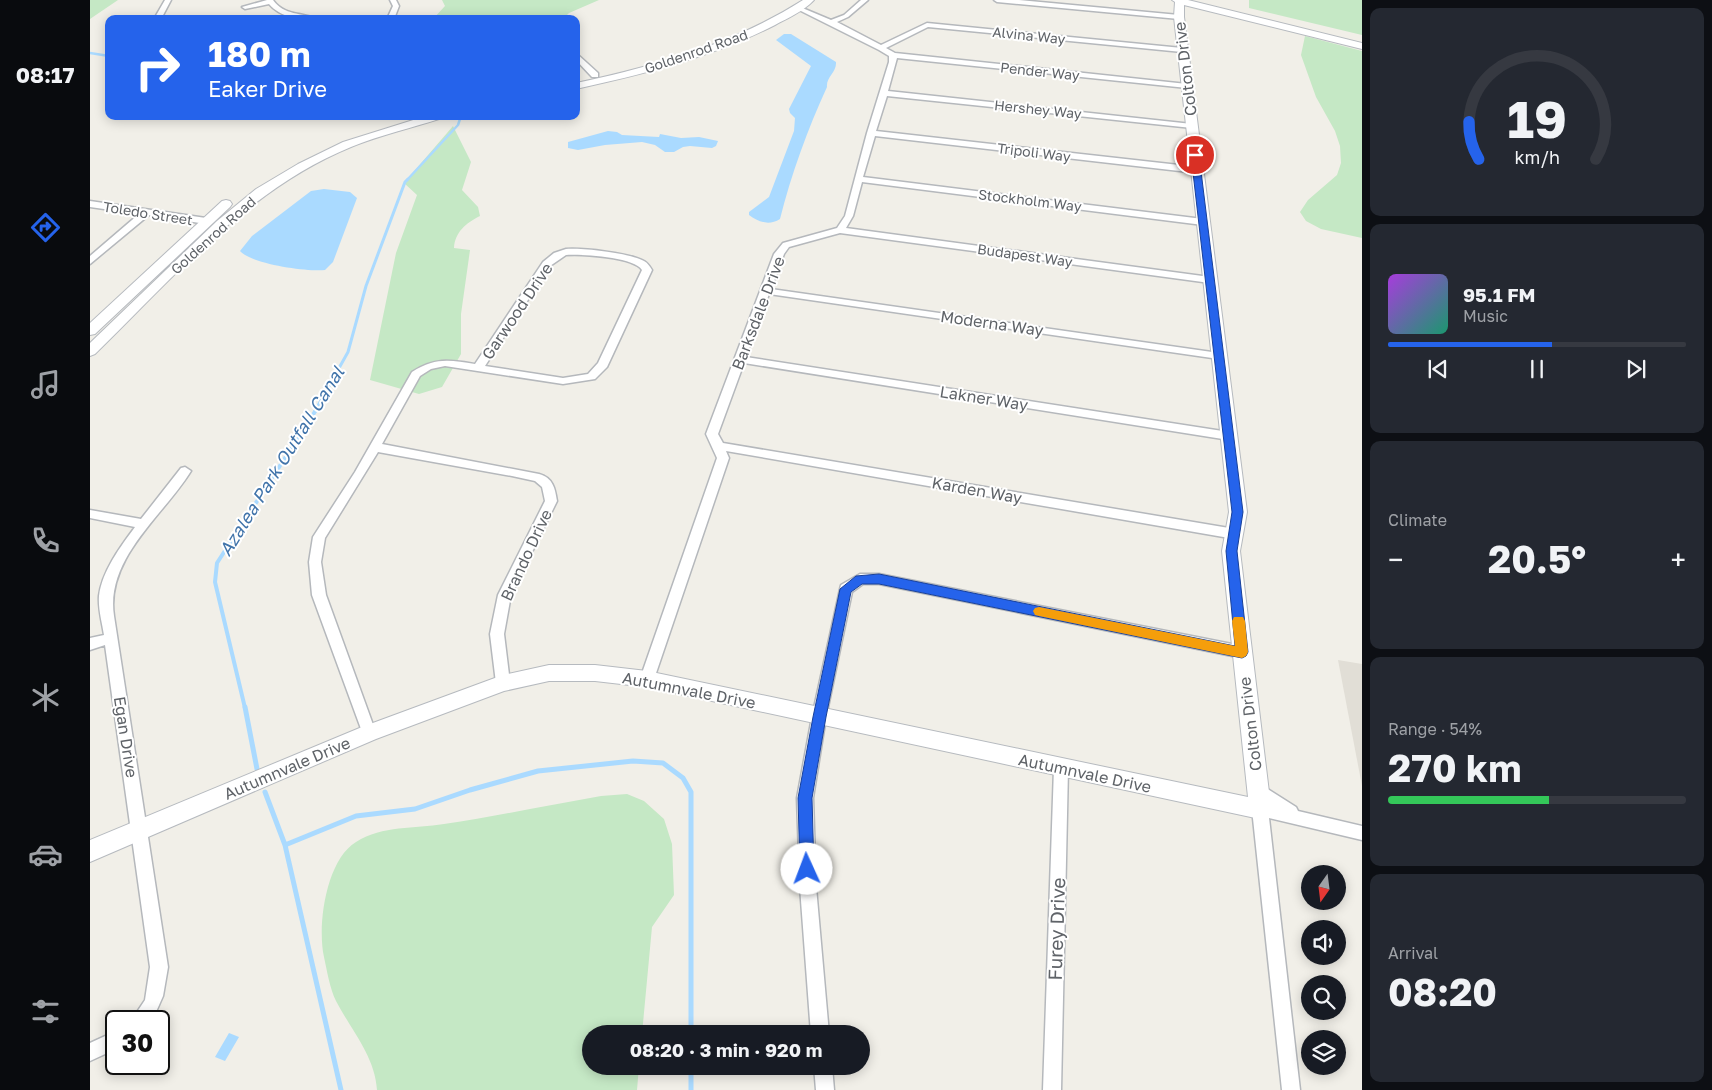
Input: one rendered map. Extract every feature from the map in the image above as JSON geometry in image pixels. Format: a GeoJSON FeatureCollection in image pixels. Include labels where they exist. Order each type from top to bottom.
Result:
{"type":"FeatureCollection","features":[{"type":"Feature","properties":{"kind":"main road","name":"Goldenrod Road"},"geometry":{"type":"LineString","coordinates":[[587,78],[678,51],[738,29],[778,9],[810,0]]}},
{"type":"Feature","properties":{"kind":"main road","name":"Colton Drive"},"geometry":{"type":"LineString","coordinates":[[1178,0],[1182,50],[1238,512],[1231,551],[1259,800]]}},
{"type":"Feature","properties":{"kind":"main road"},"geometry":{"type":"LineString","coordinates":[[1178,0],[1198,2],[1339,35]]}},
{"type":"Feature","properties":{"kind":"main road"},"geometry":{"type":"LineString","coordinates":[[1178,0],[1362,46]]}},
{"type":"Feature","properties":{"kind":"main road"},"geometry":{"type":"LineString","coordinates":[[1198,0],[1362,40]]}},
{"type":"Feature","properties":{"kind":"main road","name":"Goldenrod Road"},"geometry":{"type":"LineString","coordinates":[[587,78],[665,64],[766,25],[798,3]]}},
{"type":"Feature","properties":{"kind":"main road"},"geometry":{"type":"LineString","coordinates":[[766,25],[780,14],[781,12],[778,9]]}},
{"type":"Feature","properties":{"kind":"main road","name":"Goldenrod Road"},"geometry":{"type":"LineString","coordinates":[[90,331],[206,221],[242,192],[287,164],[341,138],[395,120]]}},
{"type":"Feature","properties":{"kind":"main road","name":"Goldenrod Road"},"geometry":{"type":"LineString","coordinates":[[90,351],[238,210],[260,192],[347,144],[423,120]]}},
{"type":"Feature","properties":{"kind":"main road"},"geometry":{"type":"LineString","coordinates":[[335,150],[334,147],[367,129]]}},
{"type":"Feature","properties":{"kind":"main road"},"geometry":{"type":"LineString","coordinates":[[90,331],[90,339]]}},
{"type":"Feature","properties":{"kind":"main road","name":"Autumnvale Drive"},"geometry":{"type":"LineString","coordinates":[[90,851],[370,733],[503,683],[548,673],[595,673],[647,679],[1061,768],[1259,800]]}},
{"type":"Feature","properties":{"kind":"street"},"geometry":{"type":"LineString","coordinates":[[159,15],[168,0]]}},
{"type":"Feature","properties":{"kind":"street"},"geometry":{"type":"LineString","coordinates":[[392,15],[396,6],[393,0]]}},
{"type":"Feature","properties":{"kind":"street"},"geometry":{"type":"LineString","coordinates":[[831,22],[846,16],[865,0]]}},
{"type":"Feature","properties":{"kind":"street"},"geometry":{"type":"LineString","coordinates":[[997,0],[1179,17]]}},
{"type":"Feature","properties":{"kind":"street"},"geometry":{"type":"LineString","coordinates":[[245,7],[270,1],[273,6],[295,15]]}},
{"type":"Feature","properties":{"kind":"street"},"geometry":{"type":"LineString","coordinates":[[798,3],[892,55],[894,62],[871,133],[849,216],[840,230]]}},
{"type":"Feature","properties":{"kind":"street","name":"Alvina Way"},"geometry":{"type":"LineString","coordinates":[[880,48],[896,42],[927,25],[1182,50]]}},
{"type":"Feature","properties":{"kind":"street","name":"Pender Way"},"geometry":{"type":"LineString","coordinates":[[892,55],[1187,86]]}},
{"type":"Feature","properties":{"kind":"street"},"geometry":{"type":"LineString","coordinates":[[580,63],[587,78]]}},
{"type":"Feature","properties":{"kind":"street","name":"Hershey Way"},"geometry":{"type":"LineString","coordinates":[[885,92],[1192,126]]}},
{"type":"Feature","properties":{"kind":"street","name":"Tripoli Way"},"geometry":{"type":"LineString","coordinates":[[871,133],[1197,170]]}},
{"type":"Feature","properties":{"kind":"street","name":"Stockholm Way"},"geometry":{"type":"LineString","coordinates":[[858,179],[1203,222]]}},
{"type":"Feature","properties":{"kind":"street","name":"Toledo Street"},"geometry":{"type":"LineString","coordinates":[[90,204],[206,221]]}},
{"type":"Feature","properties":{"kind":"street"},"geometry":{"type":"LineString","coordinates":[[90,261],[147,212]]}},
{"type":"Feature","properties":{"kind":"street","name":"Budapest Way"},"geometry":{"type":"LineString","coordinates":[[840,230],[1210,280]]}},
{"type":"Feature","properties":{"kind":"street","name":"Barksdale Drive"},"geometry":{"type":"LineString","coordinates":[[647,679],[723,458],[712,434],[779,254],[786,245],[840,230]]}},
{"type":"Feature","properties":{"kind":"street","name":"Garwood Drive"},"geometry":{"type":"LineString","coordinates":[[370,733],[319,595],[315,562],[319,537],[375,447],[416,374],[428,366],[445,364],[563,381],[590,377],[603,365],[647,270],[643,264],[631,260],[578,252],[567,252],[554,257],[546,264],[478,368]]}},
{"type":"Feature","properties":{"kind":"street","name":"Moderna Way"},"geometry":{"type":"LineString","coordinates":[[766,291],[1219,356]]}},
{"type":"Feature","properties":{"kind":"street","name":"Lakner Way"},"geometry":{"type":"LineString","coordinates":[[740,359],[1229,436]]}},
{"type":"Feature","properties":{"kind":"street","name":"Karden Way"},"geometry":{"type":"LineString","coordinates":[[719,446],[1235,534]]}},
{"type":"Feature","properties":{"kind":"street","name":"Brando Drive"},"geometry":{"type":"LineString","coordinates":[[375,447],[539,478],[548,486],[551,501],[505,595],[497,634],[503,683]]}},
{"type":"Feature","properties":{"kind":"street","name":"Egan Drive"},"geometry":{"type":"LineString","coordinates":[[149,1010],[157,994],[159,966],[110,638],[106,594],[112,576],[125,550],[185,471]]}},
{"type":"Feature","properties":{"kind":"street"},"geometry":{"type":"LineString","coordinates":[[90,514],[145,524]]}},
{"type":"Feature","properties":{"kind":"street"},"geometry":{"type":"LineString","coordinates":[[819,1025],[808,887],[805,798],[819,717],[846,589],[860,579],[879,579],[1242,652]]}},
{"type":"Feature","properties":{"kind":"street"},"geometry":{"type":"LineString","coordinates":[[90,644],[110,638]]}},
{"type":"Feature","properties":{"kind":"street","name":"Furey Drive"},"geometry":{"type":"LineString","coordinates":[[1052,1090],[1061,768]]}},
{"type":"Feature","properties":{"kind":"street","name":"Autumnvale Drive"},"geometry":{"type":"LineString","coordinates":[[1259,800],[1309,820],[1362,833]]}},
{"type":"Feature","properties":{"kind":"street","name":"Colton Drive"},"geometry":{"type":"LineString","coordinates":[[1259,800],[1291,1090]]}},
{"type":"Feature","properties":{"kind":"street"},"geometry":{"type":"LineString","coordinates":[[90,1052],[105,1045]]}},
{"type":"Feature","properties":{"kind":"street"},"geometry":{"type":"LineString","coordinates":[[824,1075],[825,1090]]}},
{"type":"Feature","properties":{"kind":"shaded area"},"geometry":{"type":"Polygon","coordinates":[[[1338,660],[1362,664],[1362,786],[1338,660]]]}},
{"type":"Feature","properties":{"kind":"green space"},"geometry":{"type":"Polygon","coordinates":[[[90,0],[118,0],[90,19],[90,0]]]}},
{"type":"Feature","properties":{"kind":"green space"},"geometry":{"type":"Polygon","coordinates":[[[442,0],[599,0],[567,15],[437,15],[445,6],[442,0]]]}},
{"type":"Feature","properties":{"kind":"green space"},"geometry":{"type":"Polygon","coordinates":[[[1249,0],[1362,0],[1362,35],[1249,8],[1249,0]]]}},
{"type":"Feature","properties":{"kind":"green space"},"geometry":{"type":"Polygon","coordinates":[[[1305,36],[1362,51],[1362,238],[1321,229],[1306,221],[1300,212],[1308,200],[1337,175],[1341,163],[1340,146],[1335,131],[1316,97],[1301,55],[1305,36]]]}},
{"type":"Feature","properties":{"kind":"green space"},"geometry":{"type":"Polygon","coordinates":[[[453,126],[471,162],[462,190],[478,207],[480,216],[462,229],[457,237],[454,248],[470,250],[461,314],[461,354],[442,387],[419,394],[370,380],[396,253],[417,195],[404,183],[453,126]]]}},
{"type":"Feature","properties":{"kind":"green space"},"geometry":{"type":"Polygon","coordinates":[[[627,794],[644,801],[664,819],[672,844],[674,895],[652,927],[643,1025],[582,1025],[582,1075],[638,1075],[637,1090],[377,1090],[372,1066],[367,1055],[334,996],[322,944],[323,912],[326,895],[337,863],[346,851],[356,842],[366,837],[388,830],[433,826],[484,818],[601,796],[627,794]]]}},
{"type":"Feature","properties":{"kind":"water"},"geometry":{"type":"Polygon","coordinates":[[[784,34],[791,34],[836,62],[836,66],[828,80],[827,87],[800,152],[780,219],[768,223],[756,220],[749,215],[749,212],[769,197],[794,131],[795,118],[789,109],[811,66],[776,40],[784,34]]]}},
{"type":"Feature","properties":{"kind":"water"},"geometry":{"type":"Polygon","coordinates":[[[608,131],[617,132],[622,135],[659,137],[660,134],[681,138],[699,137],[718,141],[716,146],[712,148],[690,146],[683,147],[674,152],[665,152],[655,145],[642,142],[605,145],[578,150],[568,148],[568,142],[608,131]]]}},
{"type":"Feature","properties":{"kind":"water"},"geometry":{"type":"Polygon","coordinates":[[[324,189],[350,192],[357,198],[333,262],[325,270],[294,268],[267,263],[246,256],[240,251],[252,236],[311,191],[324,189]]]}},
{"type":"Feature","properties":{"kind":"water"},"geometry":{"type":"Polygon","coordinates":[[[229,1033],[239,1037],[225,1061],[215,1057],[229,1033]]]}},
{"type":"Feature","properties":{"kind":"waterway","name":"Azalea Park Outfall Canal"},"geometry":{"type":"LineString","coordinates":[[90,53],[105,55]]}},
{"type":"Feature","properties":{"kind":"waterway","name":"Azalea Park Outfall Canal"},"geometry":{"type":"LineString","coordinates":[[407,180],[458,125],[460,120]]}},
{"type":"Feature","properties":{"kind":"waterway","name":"Azalea Park Outfall Canal"},"geometry":{"type":"LineString","coordinates":[[315,411],[348,352],[366,286],[407,180]]}},
{"type":"Feature","properties":{"kind":"waterway","name":"Azalea Park Outfall Canal"},"geometry":{"type":"LineString","coordinates":[[245,708],[215,582],[217,563],[316,410]]}},
{"type":"Feature","properties":{"kind":"waterway","name":"Azalea Park Outfall Canal"},"geometry":{"type":"LineString","coordinates":[[245,707],[257,769]]}},
{"type":"Feature","properties":{"kind":"waterway"},"geometry":{"type":"LineString","coordinates":[[285,845],[356,816],[415,809],[470,790],[538,771],[633,761],[663,763],[683,778],[691,792],[691,1025]]}},
{"type":"Feature","properties":{"kind":"waterway","name":"Azalea Park Outfall Canal"},"geometry":{"type":"LineString","coordinates":[[265,792],[285,845]]}},
{"type":"Feature","properties":{"kind":"waterway","name":"Azalea Park Outfall Canal"},"geometry":{"type":"LineString","coordinates":[[285,845],[341,1090]]}},
{"type":"Feature","properties":{"kind":"waterway"},"geometry":{"type":"LineString","coordinates":[[691,1075],[691,1090]]}},
{"type":"Feature","properties":{"kind":"slow traffic"},"geometry":{"type":"LineString","coordinates":[[1039,611],[1242,652],[1238,621]]}},
{"type":"Feature","properties":{"kind":"route"},"geometry":{"type":"LineString","coordinates":[[807,869],[805,798],[819,717],[846,589],[860,579],[879,579],[1242,652],[1231,551],[1238,512],[1195,155]]}}]}
